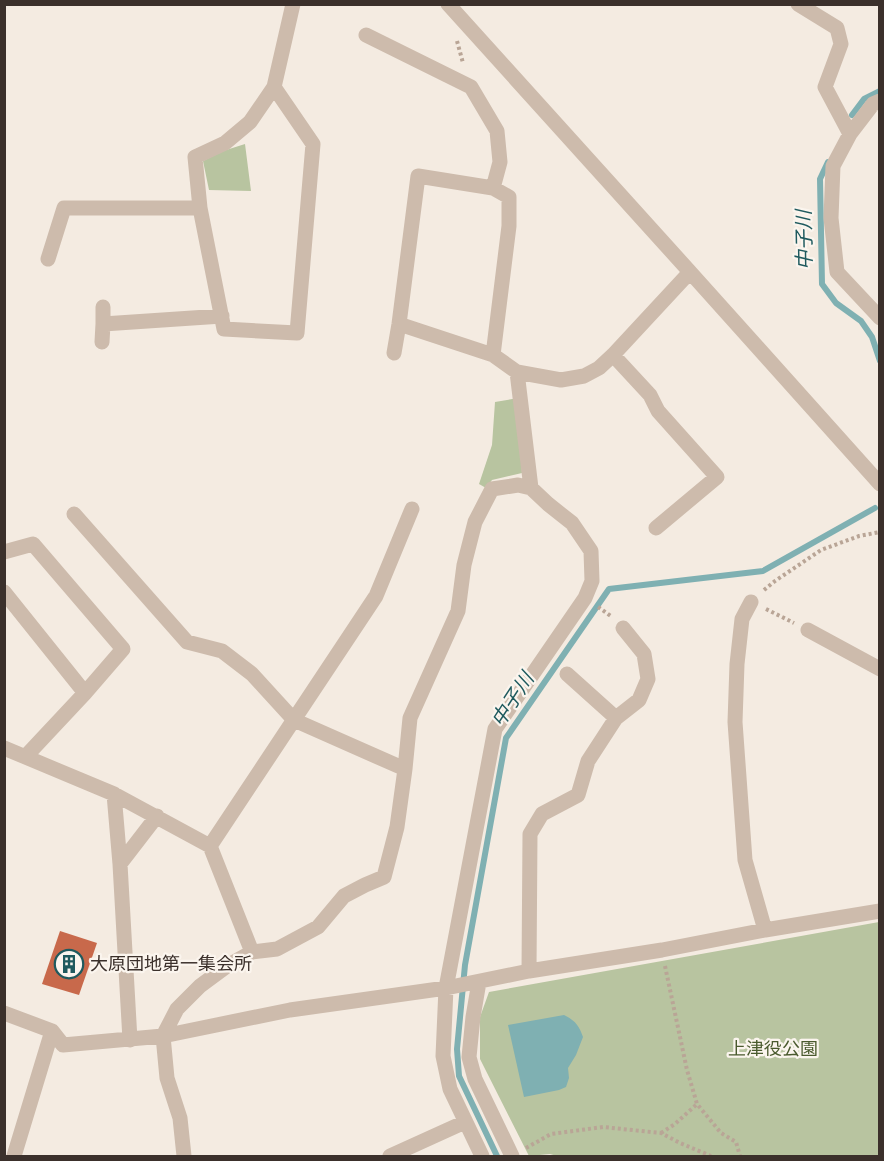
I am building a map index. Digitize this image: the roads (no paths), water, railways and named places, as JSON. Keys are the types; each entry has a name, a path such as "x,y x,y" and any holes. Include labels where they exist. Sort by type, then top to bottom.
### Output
{"street":[{"path":"274,87 313,144 297,333 224,329 201,208 195,157 225,143 250,122 274,87 293,4"},
{"path":"448,4 879,484"},
{"path":"798,4 837,28 842,44 825,87 850,134"},
{"path":"366,34 471,87 497,131 500,162 493,188"},
{"path":"879,101 873,104 850,134 833,166 831,218 837,272 879,318"},
{"path":"394,353 418,176 493,188 509,197 509,226 493,355"},
{"path":"48,259 64,208 201,208"},
{"path":"399,324 493,355 518,372 561,380 584,376 599,368 613,355 690,272"},
{"path":"102,342 103,307"},
{"path":"104,324 222,316"},
{"path":"613,355 650,394 657,411 717,477 656,528"},
{"path":"518,372 531,488"},
{"path":"184,1156 180,1118 167,1078 163,1036 177,1009 200,986 227,966 252,952 277,949 318,927 344,896 384,877 397,827 410,718 458,611 464,565 475,522 492,489 518,485 531,488 572,523 579,532 591,551 592,581 585,598 495,729 450,987 442,1056 450,1089 482,1156"},
{"path":"210,846 376,596 412,508"},
{"path":"74,513 187,642 222,651 252,674 294,720 405,769"},
{"path":"4,552 33,544 123,649 26,756"},
{"path":"4,592 85,693"},
{"path":"751,602 742,619 737,664 735,722 745,860 765,930"},
{"path":"529,971 530,834 542,814 578,795 588,761 616,718 639,700 648,679 644,654 623,628"},
{"path":"808,630 879,669"},
{"path":"567,674 616,718"},
{"path":"4,748 114,794 210,846 252,952"},
{"path":"114,794 130,1040"},
{"path":"120,864 157,816"},
{"path":"4,1013 52,1031 63,1045 130,1040 163,1036 290,1010 450,987 529,971 879,911"},
{"path":"476,982 469,1057 475,1079 512,1156"},
{"path":"14,1156 52,1031"},
{"path":"390,1156 465,1122"}],"water":[{"path":"564,1015 576,1024 583,1037 568,1068 569,1078 566,1087 524,1097 508,1025"}],"waterway":[{"name":"中子川","path":"852,115 864,99 880,91"},
{"name":"中子川","path":"828,162 820,179 822,284 836,303 861,321 872,337 880,361"},
{"name":"中子川","path":"497,1156 459,1076 457,1049 465,965 506,738 609,589 763,571 875,508"}],"place":[{"name":"大原団地第一集会所","path":"69,964"}],"park label":[{"name":"上津役公園","path":"773,1049"}]}
